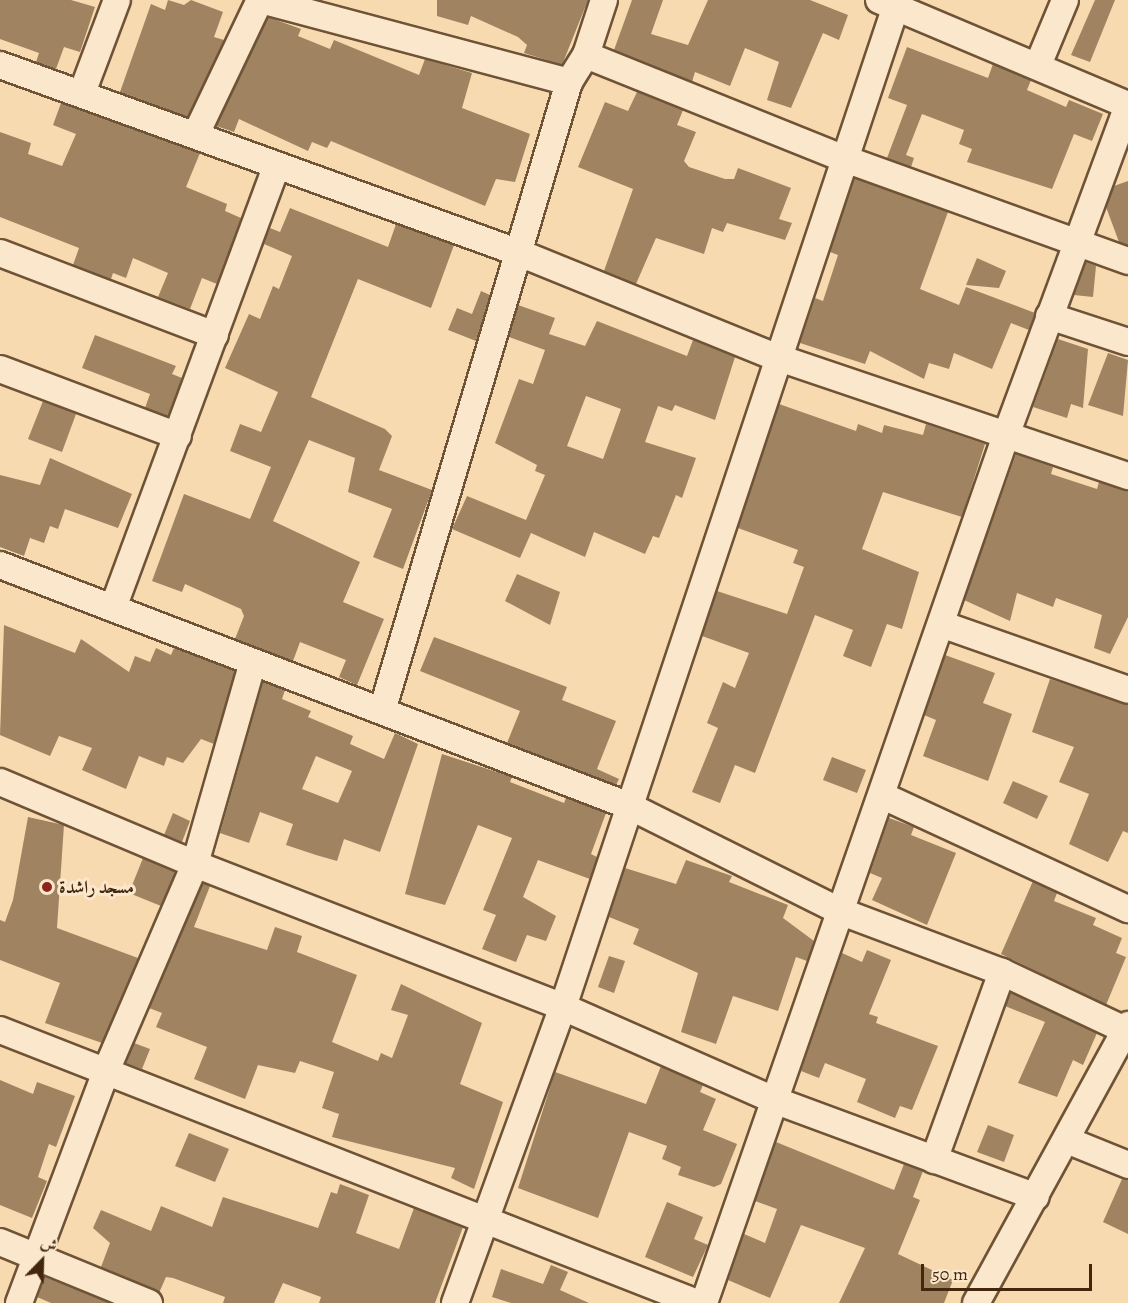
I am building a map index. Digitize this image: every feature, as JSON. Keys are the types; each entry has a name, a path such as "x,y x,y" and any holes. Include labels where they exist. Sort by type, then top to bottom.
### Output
{"street":[{"path":"82,93 117,0"},
{"path":"196,134 260,0 569,82"},
{"path":"382,711 569,82 586,55 604,0"},
{"path":"1038,65 1065,0"},
{"path":"455,1303 483,1220 562,1007 842,158 887,3 1128,105 1005,438 883,796 704,1303"},
{"path":"586,55 842,158 1128,261"},
{"path":"0,65 517,252 776,357 1005,438 1128,476"},
{"path":"113,609 277,165"},
{"path":"0,253 215,335"},
{"path":"1049,316 1128,342"},
{"path":"0,369 178,436"},
{"path":"0,565 627,805 842,912 1002,972 1127,1027 1069,1141 976,1303"},
{"path":"940,624 1128,690"},
{"path":"20,1303 106,1071 195,864 253,662"},
{"path":"0,782 195,864 562,1007 774,1101 1036,1197"},
{"path":"883,796 1128,909"},
{"path":"934,1160 1002,972"},
{"path":"0,1030 697,1303"},
{"path":"1069,1141 1128,1165"},
{"path":"0,1242 149,1303"}],"building":[{"path":"0,0 71,0 95,7 80,52 64,47 56,69 36,62 39,53 0,39"},
{"path":"168,0 184,5 191,0 223,12 214,37 224,40 188,117 120,92 151,4 165,10"},
{"path":"437,0 588,0 562,65 524,53 527,45 518,37 471,16 468,25 437,16"},
{"path":"632,0 663,0 651,34 688,45 708,0 810,0 848,15 839,40 823,33 791,108 767,100 779,62 745,48 730,86 695,72 692,82 614,50"},
{"path":"1095,0 1115,0 1090,62 1071,55"},
{"path":"268,17 301,29 298,36 330,49 334,40 419,75 425,59 472,73 462,108 530,134 515,182 496,179 485,206 331,141 327,148 312,142 308,151 239,119 234,132 216,126"},
{"path":"907,47 988,78 993,64 1031,80 1027,90 1066,107 1069,100 1103,114 1092,141 1074,134 1052,189 967,162 972,149 959,144 964,130 922,114 906,155 914,158 911,167 887,158 907,105 888,98"},
{"path":"637,92 683,110 677,125 696,132 684,161 689,167 725,179 734,179 738,168 791,188 779,219 792,223 785,240 727,223 723,232 712,228 704,254 656,238 636,284 604,271 633,189 578,167 605,102 628,111"},
{"path":"61,103 200,153 186,187 227,204 225,211 241,218 217,284 202,278 190,309 158,297 168,273 133,258 126,278 113,273 111,279 73,265 79,248 0,217 0,132 31,143 28,154 62,166 76,134 53,125"},
{"path":"854,178 948,212 920,289 959,305 966,287 1035,313 1029,330 1011,323 992,369 954,353 949,369 929,363 924,379 870,351 865,364 800,343 815,298 823,301 838,255 830,252"},
{"path":"1128,181 1128,245 1119,242 1106,207 1114,186"},
{"path":"290,208 388,247 396,224 454,245 431,308 358,279 311,397 385,429 392,436 379,470 432,490 403,569 373,557 392,509 348,492 355,458 309,440 273,521 360,562 343,602 384,619 357,685 339,677 346,660 300,642 293,661 235,639 244,616 241,609 185,584 182,592 152,581 184,494 250,519 271,467 230,451 240,424 261,432 278,392 225,368 249,314 260,319 273,286 279,289 292,256 264,244 270,228 280,232"},
{"path":"977,258 1006,271 999,288 966,285"},
{"path":"1086,262 1096,266 1093,297 1074,295"},
{"path":"481,291 490,295 476,341 448,330 457,308 472,314"},
{"path":"518,305 555,318 549,334 585,346 597,321 687,356 693,340 735,357 715,420 675,405 672,411 658,406 645,442 696,458 682,498 676,495 659,538 653,536 645,554 594,532 585,557 531,533 520,558 452,529 467,496 526,520 545,475 535,471 537,465 495,443 519,379 533,384 545,350 509,337","holes":["586,396 621,409 603,459 567,446"]},
{"path":"95,335 176,366 172,374 182,378 168,416 145,408 150,394 82,368"},
{"path":"1058,339 1088,349 1083,408 1071,404 1067,418 1033,407"},
{"path":"1108,353 1128,360 1123,416 1088,405"},
{"path":"43,401 76,414 62,452 28,439"},
{"path":"779,404 856,431 858,424 882,433 884,425 923,435 926,424 985,444 962,517 883,492 862,549 919,572 902,629 887,624 871,667 843,656 853,630 815,615 755,773 735,765 720,803 692,792 718,728 707,723 723,682 735,688 749,653 702,636 717,591 787,614 804,567 793,563 798,550 738,528"},
{"path":"1016,454 1053,467 1051,474 1097,489 1099,482 1128,491 1128,617 1110,654 1094,648 1102,615 1056,598 1053,607 1017,593 1010,621 964,600"},
{"path":"50,458 132,494 118,528 65,509 58,529 50,526 44,543 30,538 24,556 0,547 0,475 40,485"},
{"path":"517,574 560,592 550,625 505,601"},
{"path":"4,625 75,653 81,639 129,672 135,656 150,662 156,648 171,655 174,648 235,671 214,744 201,739 183,763 167,757 164,766 139,756 126,789 82,770 92,748 59,736 50,756 0,735"},
{"path":"434,637 567,687 562,700 616,721 597,769 619,779 616,785 507,743 520,711 420,671"},
{"path":"945,655 995,673 983,703 1012,714 988,781 923,756 936,720 924,715"},
{"path":"1050,679 1128,705 1128,833 1123,831 1108,862 1069,844 1089,794 1059,782 1074,747 1032,732"},
{"path":"263,682 285,690 282,699 311,711 308,717 353,736 350,744 384,759 395,733 418,744 380,852 344,839 337,861 286,845 293,824 260,812 249,843 220,833","holes":["316,756 352,771 338,803 302,789"]},
{"path":"442,754 512,777 510,782 564,803 566,798 606,813 591,854 597,857 590,879 538,860 523,897 556,916 546,941 527,935 516,962 482,949 496,915 483,910 512,838 478,825 445,905 405,894"},
{"path":"832,757 866,770 857,793 823,780"},
{"path":"1013,781 1048,796 1037,819 1003,803"},
{"path":"173,813 190,821 182,842 164,835"},
{"path":"28,817 64,825 57,928 138,958 102,1043 45,1023 60,983 0,960 0,920 5,922 13,900"},
{"path":"889,818 914,827 911,835 956,853 927,925 872,900 882,878 870,873"},
{"path":"143,858 175,872 161,906 129,893"},
{"path":"686,860 732,876 729,882 788,905 783,918 814,941 807,961 796,957 778,1011 733,996 716,1044 681,1032 698,973 633,944 639,929 609,917 625,868 676,884"},
{"path":"1033,881 1057,893 1054,901 1096,918 1093,925 1122,938 1116,953 1126,957 1106,1005 1001,954"},
{"path":"203,883 210,886 194,927 267,950 275,927 302,936 297,952 357,975 332,1042 378,1061 381,1053 392,1058 408,1015 391,1010 401,984 482,1023 460,1084 503,1102 474,1189 451,1178 455,1168 332,1137 339,1114 322,1108 334,1072 300,1061 295,1073 258,1065 245,1099 194,1079 207,1047 156,1027 162,1013 149,1008"},
{"path":"867,950 891,960 869,1014 878,1017 876,1023 938,1046 912,1110 900,1106 895,1118 857,1102 866,1079 825,1063 819,1078 801,1071 842,953 862,962"},
{"path":"609,956 625,961 614,993 598,987"},
{"path":"1011,993 1097,1033 1083,1065 1073,1060 1057,1097 1018,1083 1045,1022 1005,1006"},
{"path":"134,1043 150,1049 142,1069 126,1063"},
{"path":"661,1066 703,1085 700,1092 716,1099 703,1130 737,1144 721,1184 714,1187 678,1175 681,1167 662,1159 667,1146 629,1132 598,1218 518,1188 555,1072 646,1104"},
{"path":"0,1080 33,1094 37,1082 75,1096 56,1147 49,1144 38,1177 47,1181 32,1218 0,1205"},
{"path":"988,1125 1014,1135 1004,1162 977,1152"},
{"path":"189,1133 229,1149 215,1182 175,1166"},
{"path":"776,1142 894,1190 904,1164 923,1171 913,1197 920,1200 898,1254 953,1280 944,1303 839,1303 865,1248 801,1225 770,1298 728,1280 744,1234 765,1243 777,1209 755,1201"},
{"path":"1122,1179 1128,1180 1128,1234 1103,1222"},
{"path":"340,1184 369,1195 356,1233 399,1249 414,1208 463,1227 435,1303 319,1303 321,1297 283,1283 274,1303 223,1303 225,1297 173,1278 166,1277 159,1293 101,1267 110,1243 93,1228 101,1210 151,1231 161,1206 212,1227 223,1197 318,1228 331,1192 337,1194"},
{"path":"667,1202 703,1217 694,1239 708,1245 693,1277 645,1257"},
{"path":"551,1265 568,1272 560,1290 589,1303 511,1303 492,1297 501,1269 543,1284"},
{"path":"45,1277 109,1303 51,1303 37,1297"}],"place":[{"name":"مسجد راشدة","path":"47,887"}]}
